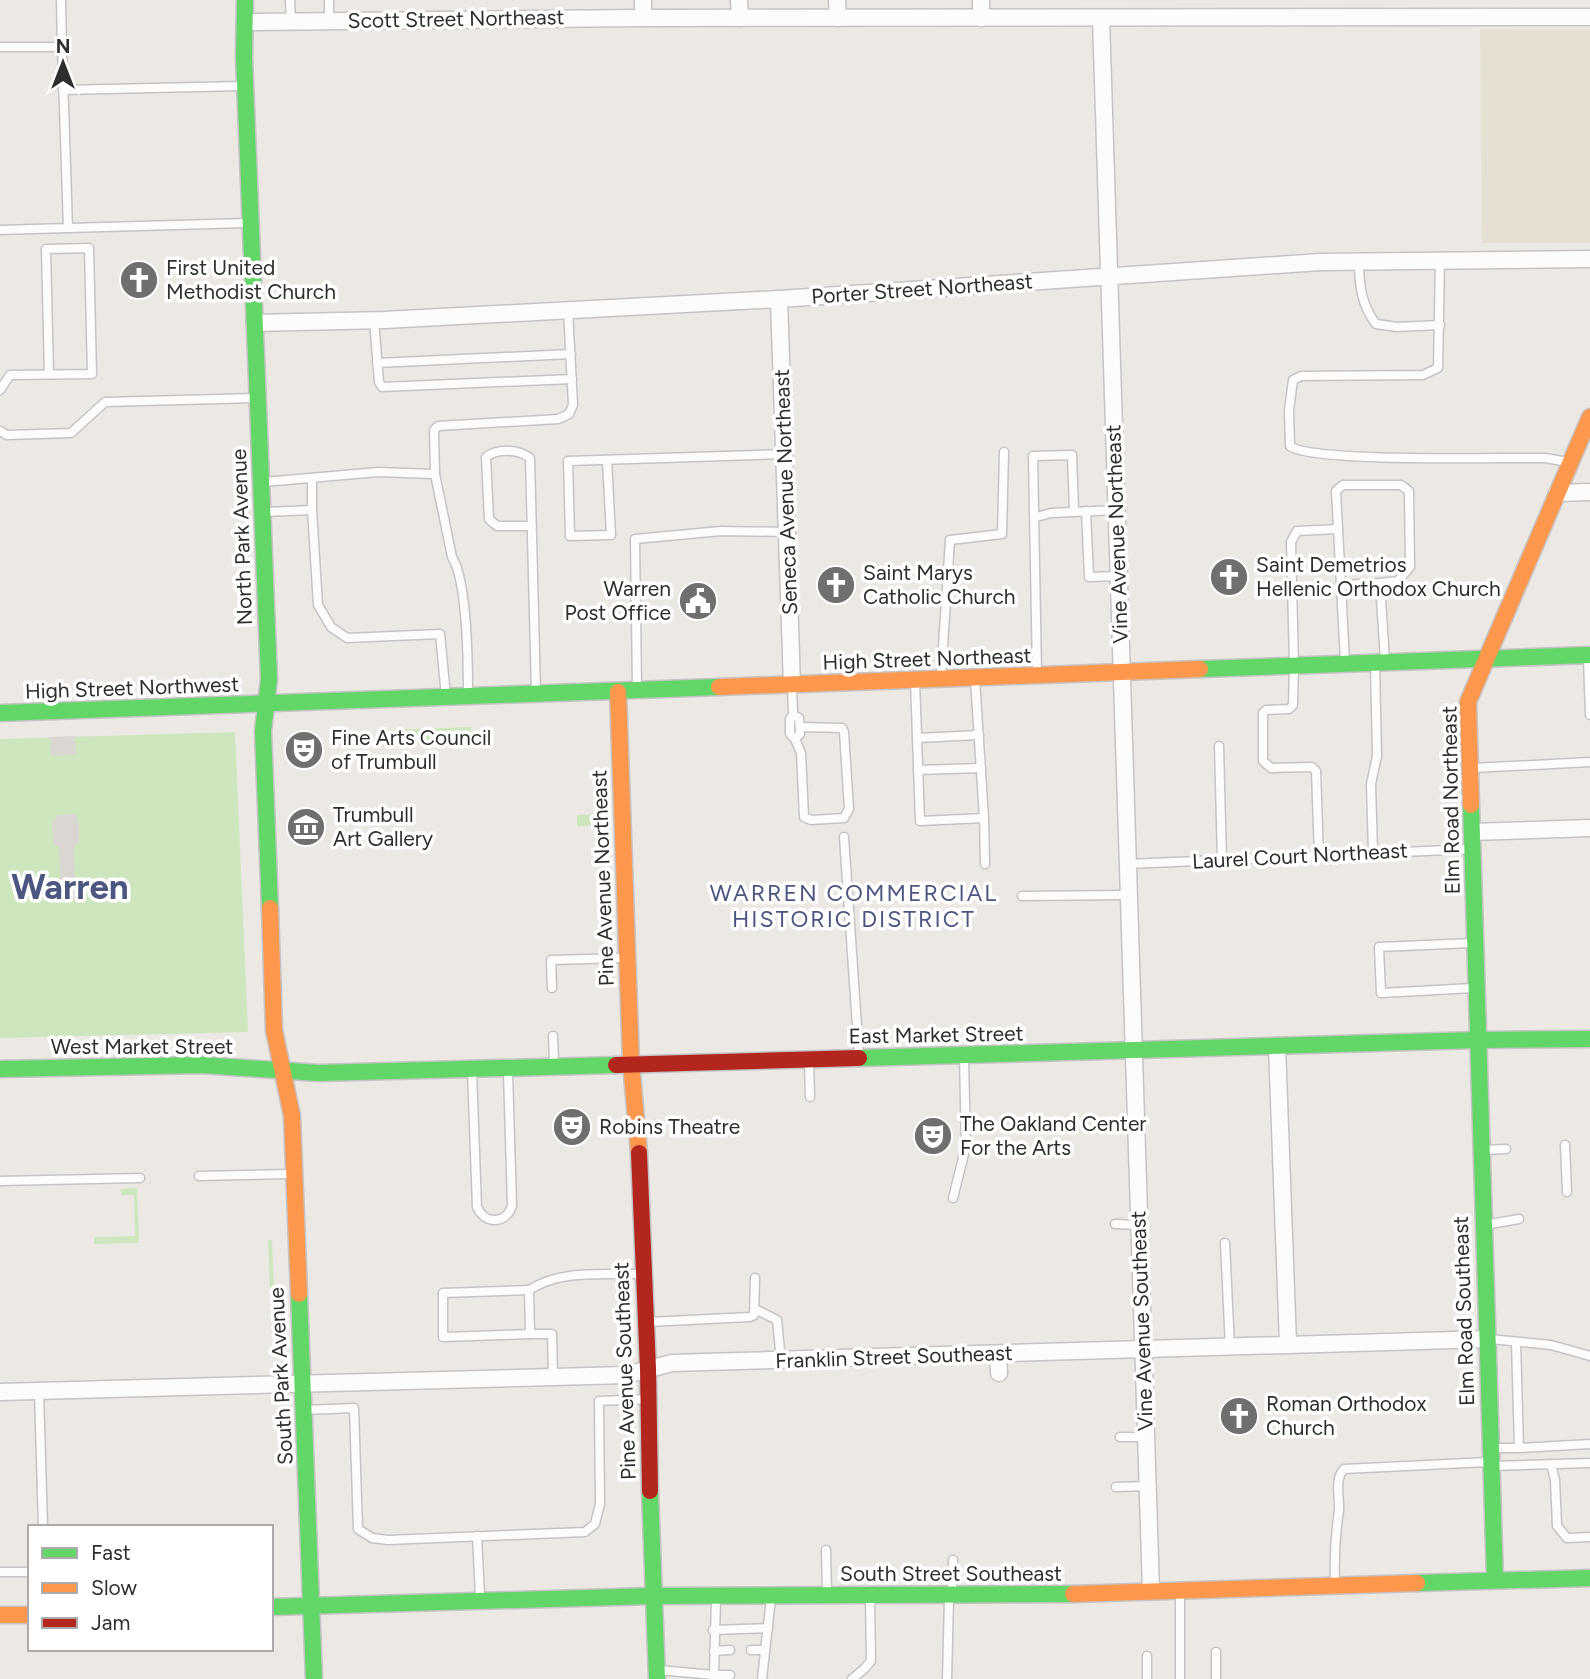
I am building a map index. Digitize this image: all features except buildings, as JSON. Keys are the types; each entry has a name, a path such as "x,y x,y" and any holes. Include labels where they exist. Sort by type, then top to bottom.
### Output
{"street":[{"name":"North Park Avenue","path":"245,0 245,86 269,679 263,731 274,1030 284,1071"},
{"path":"643,0 643,18"},
{"path":"739,0 740,18"},
{"path":"837,0 838,18"},
{"path":"981,0 981,18"},
{"path":"1144,0 1145,17"},
{"path":"1459,0 1459,17"},
{"name":"Scott Street Northeast","path":"245,22 643,18 1590,17"},
{"name":"Vine Avenue Northeast","path":"1101,18 1134,1050"},
{"name":"Porter Street Northeast","path":"255,323 374,320 779,299 1359,261 1590,259"},
{"name":"Seneca Avenue Northeast","path":"779,299 792,685"},
{"name":"Elm Road Northeast","path":"1478,1040 1468,702 1590,417"},
{"path":"1557,493 1590,492"},
{"name":"High Street Northeast","path":"265,705 1589,655"},
{"name":"Pine Avenue Northeast","path":"618,692 631,1063"},
{"name":"High Street Northwest","path":"0,713 265,705"},
{"path":"1472,832 1590,828"},
{"name":"East Market Street","path":"284,1071 318,1073 1590,1039"},
{"name":"Elm Road Southeast","path":"1478,1040 1482,1150 1481,1225 1495,1580"},
{"path":"1278,1046 1288,1344"},
{"name":"Vine Avenue Southeast","path":"1134,1050 1151,1591"},
{"name":"Pine Avenue Southeast","path":"631,1063 639,1150 648,1370 652,1596 657,1675"},
{"name":"West Market Street","path":"0,1069 202,1065 284,1071"},
{"name":"South Park Avenue","path":"284,1071 292,1116 314,1679"},
{"name":"Franklin Street Southeast","path":"0,1392 626,1375 672,1363 1487,1339"},
{"path":"998,1354 999,1373"},
{"name":"South Street Southeast","path":"273,1607 652,1596 1074,1594 1590,1578"},
{"path":"0,1615 28,1615"}],"lane":[{"path":"61,0 68,228"},
{"path":"289,0 290,21"},
{"path":"328,0 329,21"},
{"path":"0,47 62,47"},
{"path":"63,90 245,86"},
{"path":"0,230 251,223"},
{"path":"0,390 10,375 92,374 89,248 46,249 48,374"},
{"path":"1440,260 1438,368 1423,375 1323,375 1301,376 1293,380 1289,410 1290,446 1299,451 1315,453 1545,457 1570,463"},
{"path":"1359,261 1359,283 1364,301 1376,324 1397,327 1440,325"},
{"path":"468,697 466,632 459,568 452,557 435,474 434,430 438,426 558,419 569,414 573,405 568,310"},
{"path":"374,320 379,382 382,387 572,379"},
{"path":"377,363 571,354"},
{"path":"0,431 7,435 71,433 105,402 257,398"},
{"path":"532,526 497,526 489,519 486,457 493,452 521,451 530,457 532,526 536,695"},
{"path":"940,680 950,540 1002,534 1004,452"},
{"path":"607,460 611,535 570,536 568,461 785,454"},
{"path":"1037,676 1033,456 1072,455 1074,511"},
{"path":"261,483 378,472 435,474"},
{"path":"312,479 318,605 331,627 347,638 440,634 447,698"},
{"path":"1341,586 1398,581 1410,567 1409,491 1401,485 1343,485 1336,491 1345,665"},
{"path":"262,512 312,510"},
{"path":"1036,517 1051,513 1116,510"},
{"path":"1086,511 1089,577 1119,576"},
{"path":"1319,856 1317,771 1311,767 1270,768 1263,761 1263,713 1266,710 1289,709 1293,705 1291,542 1297,531 1338,529"},
{"path":"638,691 635,538 721,531 787,532"},
{"path":"1373,853 1371,785 1377,756 1380,583"},
{"path":"1589,655 1590,715"},
{"path":"975,678 985,864"},
{"path":"915,681 920,821 984,818"},
{"path":"792,685 793,715 790,719 790,734 802,753 804,817 811,820 844,818 849,809 844,732 842,728 834,727 800,727"},
{"path":"793,715 799,718 800,727 800,734 795,739"},
{"path":"917,738 979,735"},
{"path":"1219,746 1222,860"},
{"path":"1470,768 1590,762"},
{"path":"918,770 981,768"},
{"path":"844,837 859,1058"},
{"name":"Laurel Court Northeast","path":"1128,864 1472,849"},
{"path":"1022,897 1129,895"},
{"path":"1475,943 1379,947 1381,993 1477,988"},
{"path":"552,988 551,960 627,958"},
{"path":"553,1037 554,1065"},
{"path":"953,1198 966,1146 964,1055"},
{"path":"809,1059 810,1097"},
{"path":"472,1068 477,1207 481,1216 487,1220 503,1219 512,1206 508,1067"},
{"path":"1565,1145 1567,1192"},
{"path":"1482,1150 1506,1149"},
{"path":"199,1176 294,1174"},
{"path":"0,1181 140,1178"},
{"path":"1481,1225 1519,1219"},
{"path":"1115,1224 1139,1225"},
{"path":"1225,1243 1230,1347"},
{"path":"553,1377 552,1334 443,1337 443,1293 529,1290 541,1282 562,1276 643,1273"},
{"path":"645,1322 754,1315 755,1278"},
{"path":"529,1290 530,1334"},
{"path":"755,1309 778,1320 781,1360"},
{"path":"1487,1339 1551,1345 1590,1356"},
{"path":"1516,1342 1519,1448"},
{"path":"39,1391 43,1525"},
{"path":"304,1410 354,1408 357,1523 363,1533 372,1538 388,1540 585,1532 598,1516 600,1504 599,1401 648,1399"},
{"path":"1120,1437 1146,1437"},
{"path":"1491,1459 1519,1448 1590,1444"},
{"path":"1335,1585 1339,1478 1344,1469 1491,1459 1551,1464 1590,1463"},
{"path":"1551,1464 1555,1480 1557,1526 1567,1538 1590,1537"},
{"path":"1116,1487 1147,1486"},
{"path":"477,1536 480,1601"},
{"path":"826,1550 827,1595"},
{"path":"947,1679 953,1560"},
{"path":"0,1572 28,1572"},
{"path":"1180,1590 1180,1679"},
{"path":"714,1677 713,1630 716,1595"},
{"path":"752,1674 763,1677 771,1595"},
{"path":"852,1679 871,1661 870,1595"},
{"path":"713,1630 768,1628"},
{"path":"714,1651 730,1650"},
{"path":"751,1650 765,1650"},
{"path":"1216,1652 1216,1679"},
{"path":"1147,1656 1147,1679"},
{"path":"657,1675 730,1675"}],"shaded area":[{"path":"1480,29 1590,29 1590,243 1482,243"},
{"path":"75,736 76,755 51,756 50,737"},
{"path":"75,814 79,821 79,842 74,847 75,878 81,889 75,900 66,902 58,899 54,890 60,878 59,847 53,843 52,823 57,815"}],"green space":[{"path":"471,727 471,740 465,740 465,743 383,746 383,730"},
{"path":"235,732 248,1032 0,1038 0,739"},
{"path":"606,814 607,825 577,826 577,815"},
{"path":"137,1188 139,1243 94,1244 94,1237 135,1236 134,1195 122,1195 120,1189"},
{"path":"268,1240 272,1240 276,1338 272,1338"}],"traffic: fast":[{"path":"245,0 244,57 269,679 263,731 270,908"},
{"path":"1200,669 1590,655"},
{"path":"0,713 719,687"},
{"path":"1471,805 1495,1580"},
{"path":"859,1058 1590,1039"},
{"path":"0,1069 202,1065 318,1073 616,1065"},
{"path":"299,1294 314,1679"},
{"path":"650,1491 657,1679"},
{"path":"1417,1583 1590,1578"},
{"path":"273,1607 652,1596 1073,1594"}],"traffic: slow":[{"path":"1471,805 1468,702 1590,417"},
{"path":"719,687 1200,669"},
{"path":"618,692 631,1063 639,1153"},
{"path":"270,908 274,1030 292,1116 299,1294"},
{"path":"1073,1594 1417,1583"},
{"path":"0,1615 28,1615"}],"traffic: jam":[{"path":"616,1065 859,1058"},
{"path":"639,1153 650,1491"}],"place":[{"name":"First United Methodist Church","path":"139,280"},
{"name":"Saint Demetrios Hellenic Orthodox Church","path":"1229,577"},
{"name":"Saint Marys Catholic Church","path":"836,585"},
{"name":"Warren Post Office","path":"698,601"},
{"name":"Fine Arts Council of Trumbull","path":"304,750"},
{"name":"Trumbull Art Gallery","path":"306,827"},
{"name":"Robins Theatre","path":"572,1127"},
{"name":"The Oakland Center For the Arts","path":"933,1136"},
{"name":"Roman Orthodox Church","path":"1239,1416"}],"district":[{"name":"Warren","path":"70,887"},
{"name":"WARREN COMMERCIAL HISTORIC DISTRICT","path":"854,906"}]}
